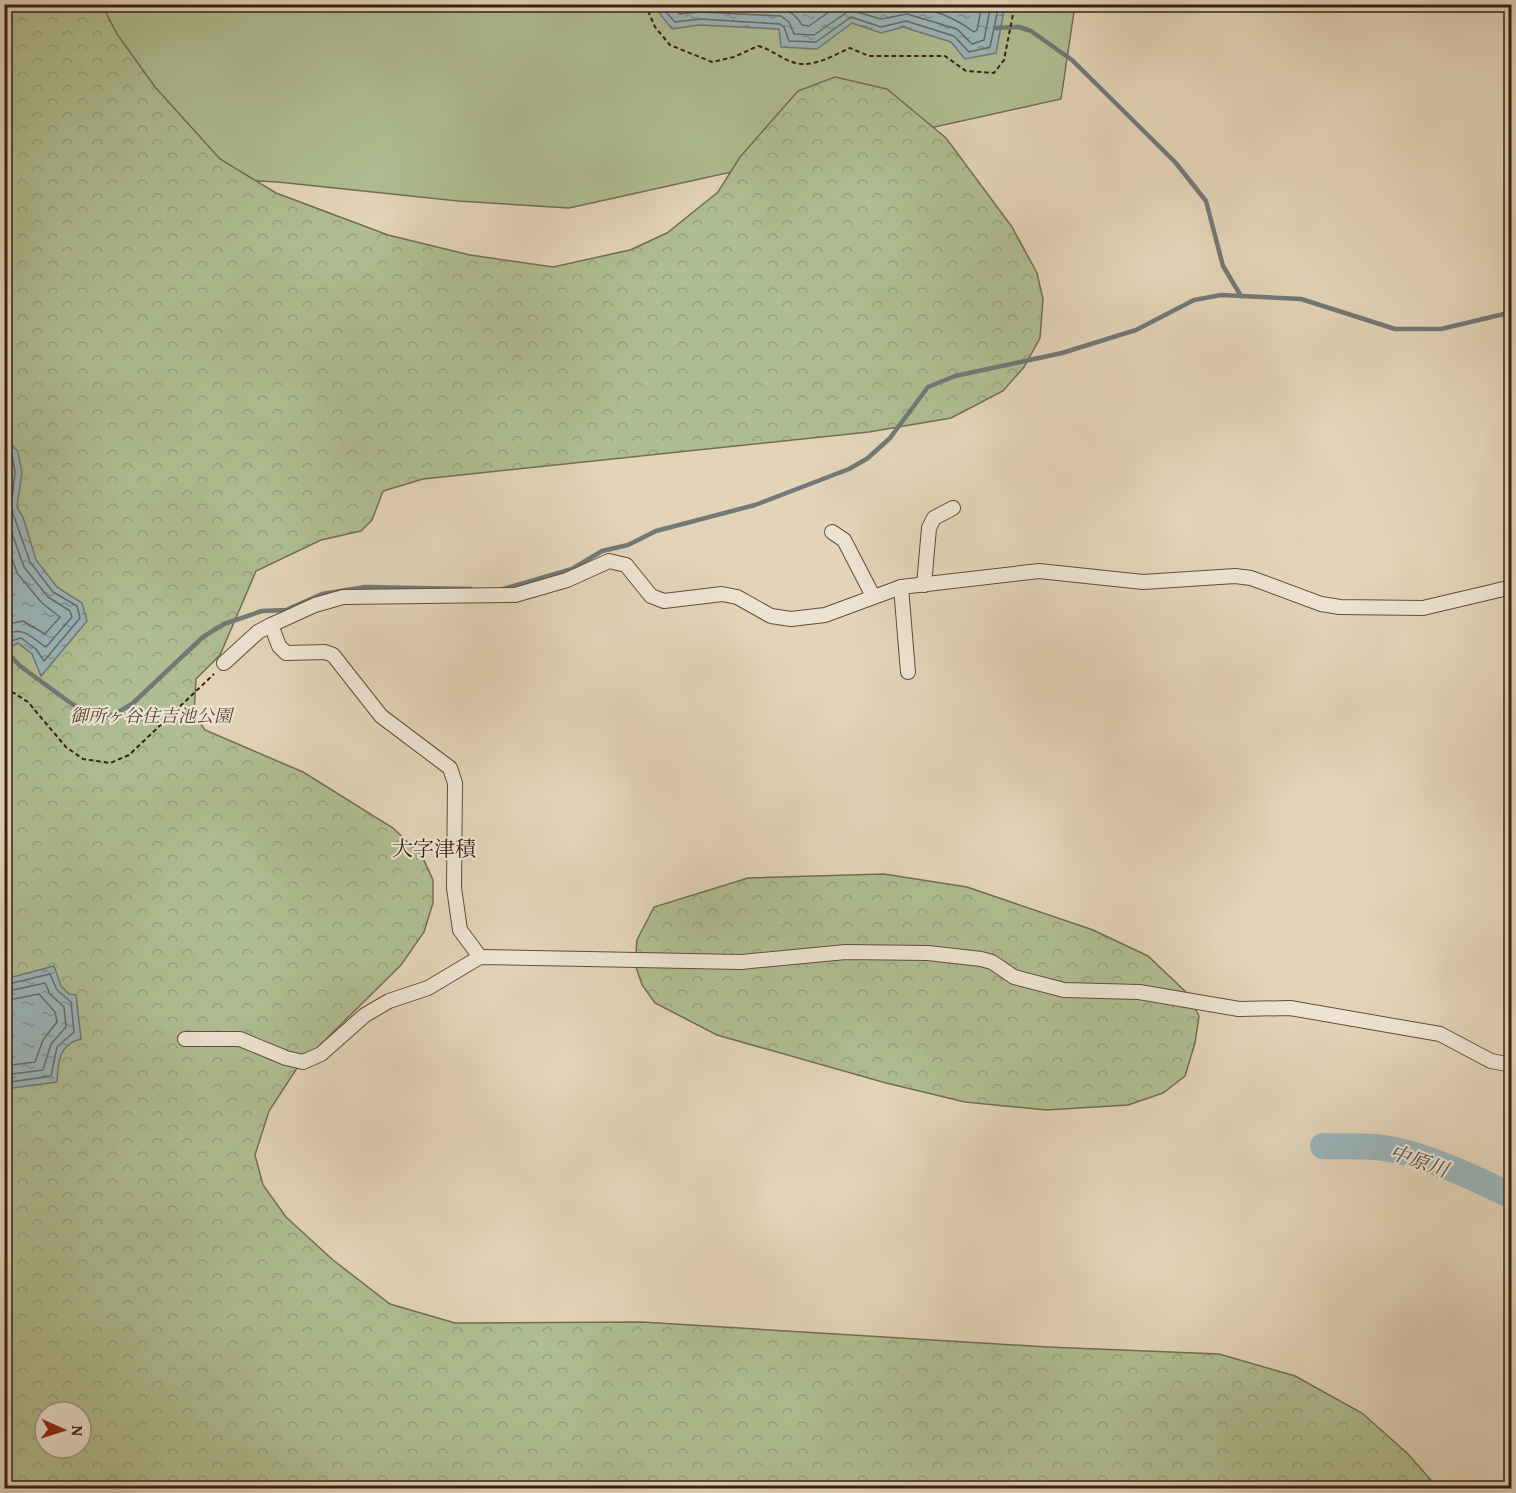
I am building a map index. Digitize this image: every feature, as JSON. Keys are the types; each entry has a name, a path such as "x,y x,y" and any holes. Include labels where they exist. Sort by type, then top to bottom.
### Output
{"street":[{"path":"924,585 929,528 934,518 953,508"},
{"path":"832,532 844,540 873,596"},
{"path":"224,663 258,632 315,605 343,597 515,595 576,577 609,561 626,565 651,596 664,601 722,594 736,597 771,616 791,619 825,615 901,587 1039,571 1143,582 1235,576 1251,578 1322,604 1423,608 1512,587"},
{"path":"901,587 908,672"},
{"path":"271,625 279,646 286,653 296,655 325,652 333,655 381,716 450,768 455,783 454,888 460,930 480,957"},
{"path":"185,1039 240,1039 286,1058 303,1062 321,1054 365,1015 389,1001 428,988 480,957 741,962 846,952 928,952 992,962 1014,977 1064,990 1139,992 1239,1009 1290,1008 1440,1034 1491,1061 1512,1065"}],"path":[{"path":"645,4 654,27 670,45 712,62 734,57 758,46 771,49 793,62 817,63 850,48 869,56 945,56 966,71 994,73 1004,60 1015,4"},
{"path":"4,692 14,693 28,702 66,747 83,759 110,763 129,755 224,663"}],"green space":[{"path":"4,5 1075,5 1061,99 569,208 458,201 278,182 5,167"},
{"name":"御所ヶ谷住吉池公園","path":"5,5 102,5 117,34 155,87 220,159 276,193 388,235 470,255 553,267 630,250 667,233 718,192 740,157 798,91 835,77 887,89 946,138 1012,227 1037,273 1043,299 1040,338 1024,367 1003,391 951,418 869,432 423,479 383,491 372,520 361,531 321,540 256,571 220,655 196,679 194,714 205,730 303,772 393,828 422,856 433,880 433,903 424,932 401,965 297,1068 269,1111 255,1155 263,1185 286,1217 333,1260 390,1304 455,1323 642,1322 1048,1347 1219,1354 1295,1376 1362,1413 1408,1454 1438,1488 5,1488"},
{"path":"884,874 967,887 1093,930 1148,956 1188,994 1199,1016 1195,1043 1185,1076 1163,1093 1128,1105 1046,1110 965,1102 886,1083 717,1035 655,1003 642,985 635,964 637,940 654,907 748,878"}],"water":[{"path":"657,4 1005,5 996,53 965,59 951,42 903,27 881,33 852,23 817,49 781,47 779,29 699,25 672,29 660,14"},
{"path":"5,436 18,452 22,472 17,507 23,517 36,560 57,587 82,603 87,621 41,676 32,654 18,643 5,650"},
{"path":"54,966 61,986 69,994 76,995 81,1039 68,1045 61,1055 57,1082 5,1089 5,979"}],"waterway":[{"path":"995,28 1019,27 1031,31 1072,60 1175,162 1206,201 1223,266 1241,296"},
{"path":"503,589 572,569 602,551 628,545 656,531 755,505 849,469 868,458 890,438 928,387 955,376 1062,353 1136,330 1194,300 1221,295 1301,299 1395,329 1441,329 1504,314 1512,315"},
{"path":"4,649 20,666 72,704 92,714 113,715 132,704 203,637 224,624 262,611 286,610 322,594 365,587 471,589"},
{"name":"中原川","path":"1323,1146 1369,1147 1401,1151 1450,1168 1512,1196"}],"district":[{"name":"大字津積","path":"434,849"}]}
